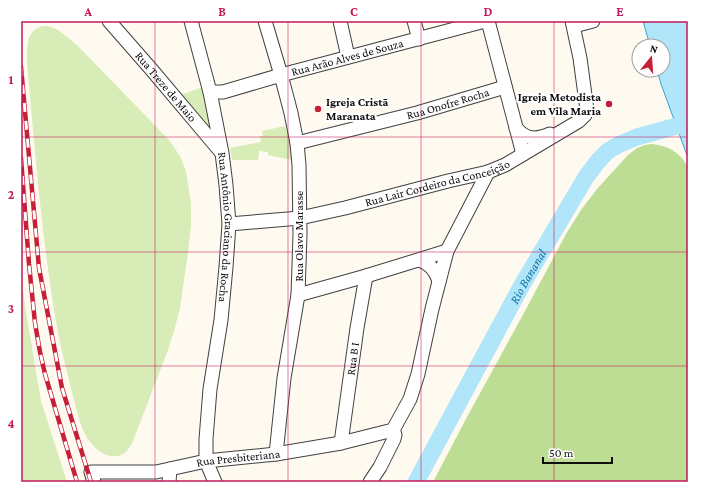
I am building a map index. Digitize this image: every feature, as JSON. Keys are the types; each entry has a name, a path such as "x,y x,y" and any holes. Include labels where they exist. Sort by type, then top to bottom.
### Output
{"street":[{"name":"Rua Treze de Maio","path":"109,21 151,68 222,153"},
{"name":"Rua Antônio Graciano da Rocha","path":"191,21 210,92 222,153 229,224 221,320 210,389 206,439 206,461 215,482"},
{"name":"Rua Olavo Marasse","path":"265,21 281,75 297,143 299,165 300,250 298,295 284,378 276,454"},
{"path":"340,21 348,57"},
{"path":"414,21 419,39"},
{"name":"Rua Arão Alves de Souza","path":"210,92 223,92 281,75 485,21"},
{"path":"488,21 523,154"},
{"path":"516,128 525,136 538,138 573,124 583,118 587,113 584,84 573,24 593,21"},
{"name":"Rua Onofre Rocha","path":"297,143 417,113 505,87"},
{"name":"Rua Lair Cordeiro da Conceição","path":"229,224 300,218 488,172 523,154 573,124"},
{"path":"370,482 380,467 396,435 394,430 410,399 418,374 432,309 447,251 488,172"},
{"path":"298,295 447,251"},
{"path":"419,260 426,262 431,267 439,282"},
{"name":"Rua B I","path":"341,443 357,328 366,276"},
{"name":"Rua Presbiteriana","path":"94,482 91,472 156,472 206,461 276,454 341,443 394,430"},
{"path":"169,482 170,469"}],"green space":[{"path":"48,26 58,30 77,45 169,140 180,156 186,171 191,204 191,225 180,308 168,350 133,441 127,451 118,456 110,456 101,452 90,442 83,430 75,406 58,333 52,299 43,231 27,62 30,35 37,28"},
{"path":"206,86 215,135 180,95"},
{"path":"285,126 291,144 292,160 268,155 268,152 259,151 258,160 232,160 230,148 261,142 260,136 263,136 262,131"},
{"path":"651,144 668,148 677,153 688,167 688,482 433,482 566,234 581,210 597,189 628,155 637,148"},
{"path":"21,272 25,306 41,401 67,482 21,482"}],"water":[{"path":"643,21 688,21 688,158 659,78 671,78 671,38 648,38"}],"waterway":[{"name":"Rio Bananal","path":"416,482 522,285 586,177 599,160 608,151 618,145 637,137 688,124"}],"railway":[{"path":"21,67 39,268 62,388 91,482"},
{"path":"21,158 29,264 35,323 40,352 45,374 77,482"}],"place":[{"name":"Igreja Metodista em Vila Maria","path":"609,104"},
{"name":"Igreja Cristã Maranata","path":"318,109"}]}
